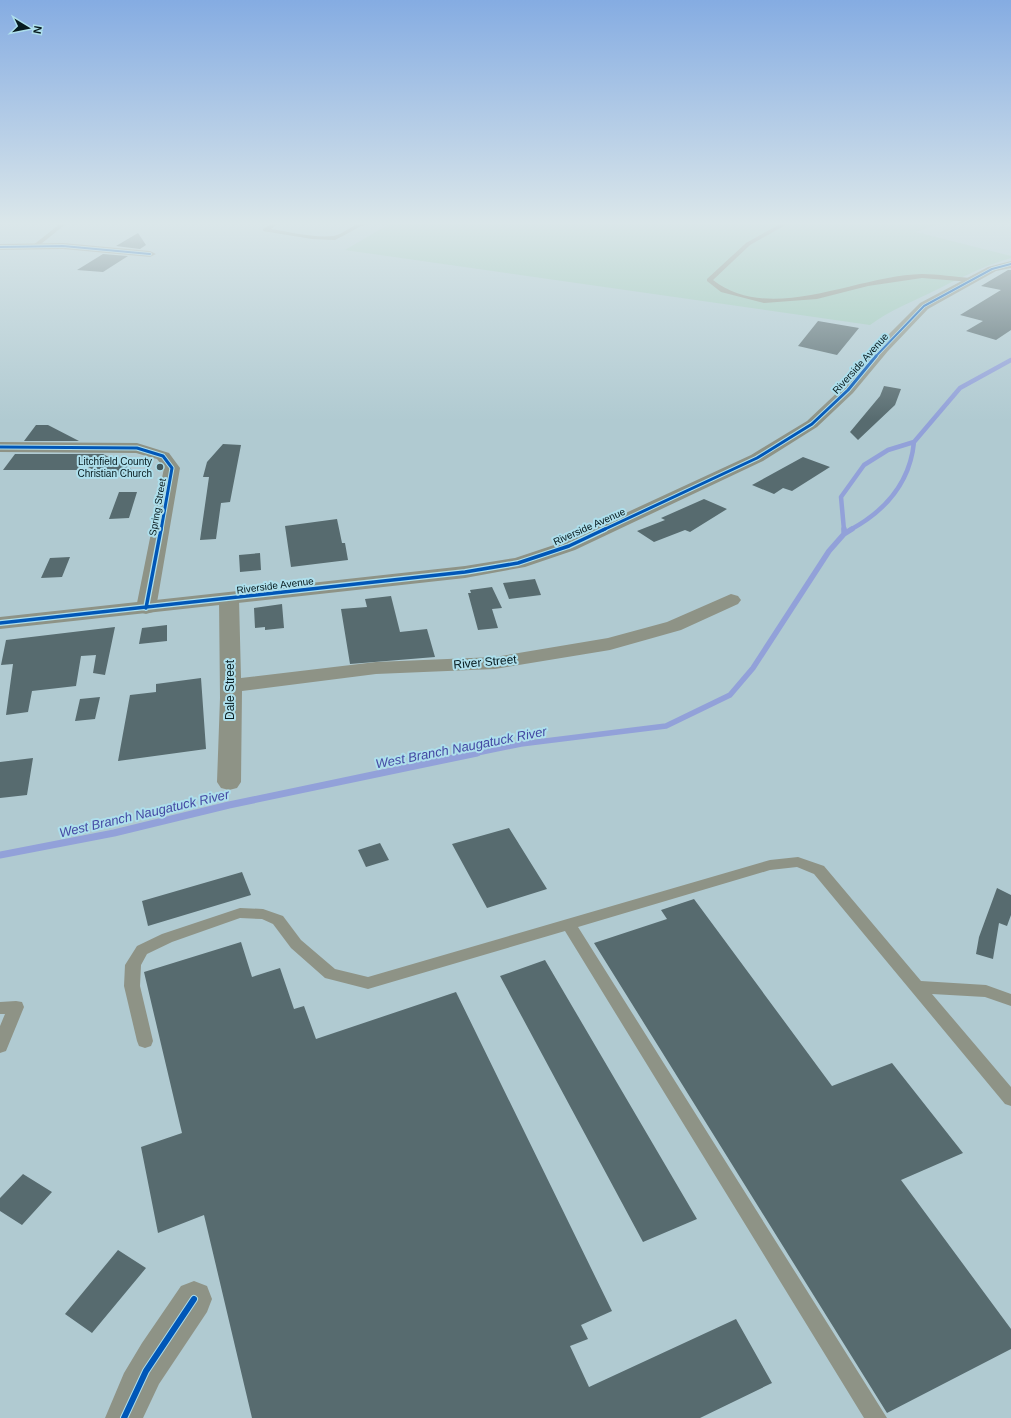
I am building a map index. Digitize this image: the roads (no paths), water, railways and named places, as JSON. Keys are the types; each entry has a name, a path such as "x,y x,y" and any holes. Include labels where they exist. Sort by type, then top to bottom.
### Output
{"street":[{"name":"Riverside Avenue","path":"0,623 229,599 487,568 518,563 569,546 756,458 812,424 848,390 883,348 924,306 955,289"},
{"name":"Spring Street","path":"0,448 137,448 163,456 172,468 166,497 156,568 146,608"},
{"name":"Dale Street","path":"229,599 231,686 229,782"},
{"name":"River Street","path":"231,686 376,668 495,663 610,644 674,626 731,600"},
{"path":"124,1418 130,1401 153,1360 194,1299"}],"lane":[{"path":"721,289 764,301 817,297 848,289"},
{"path":"145,1041 132,986 133,965 142,950 167,938 240,913 263,914 278,920 296,944 330,974 368,983 770,865 798,862 819,870 1011,1099"},
{"path":"568,924 876,1418"},
{"path":"917,987 986,991 1011,1000"},
{"path":"0,1008 16,1007 0,1046"}],"waterway":[{"name":"West Branch Naugatuck River","path":"914,442 960,388 1011,360"},
{"name":"West Branch Naugatuck River","path":"844,530 841,497 864,465 888,450 914,442"},
{"name":"West Branch Naugatuck River","path":"850,530 874,514 885,505 894,494 907,470 912,457 914,442"},
{"name":"West Branch Naugatuck River","path":"844,534 852,529"},
{"name":"West Branch Naugatuck River","path":"472,754 521,744 666,726 730,695 753,668 829,551 844,534"},
{"name":"West Branch Naugatuck River","path":"0,855 114,833 229,805 477,753"}],"place":[{"name":"Litchfield County Christian Church","path":"160,467"}]}
